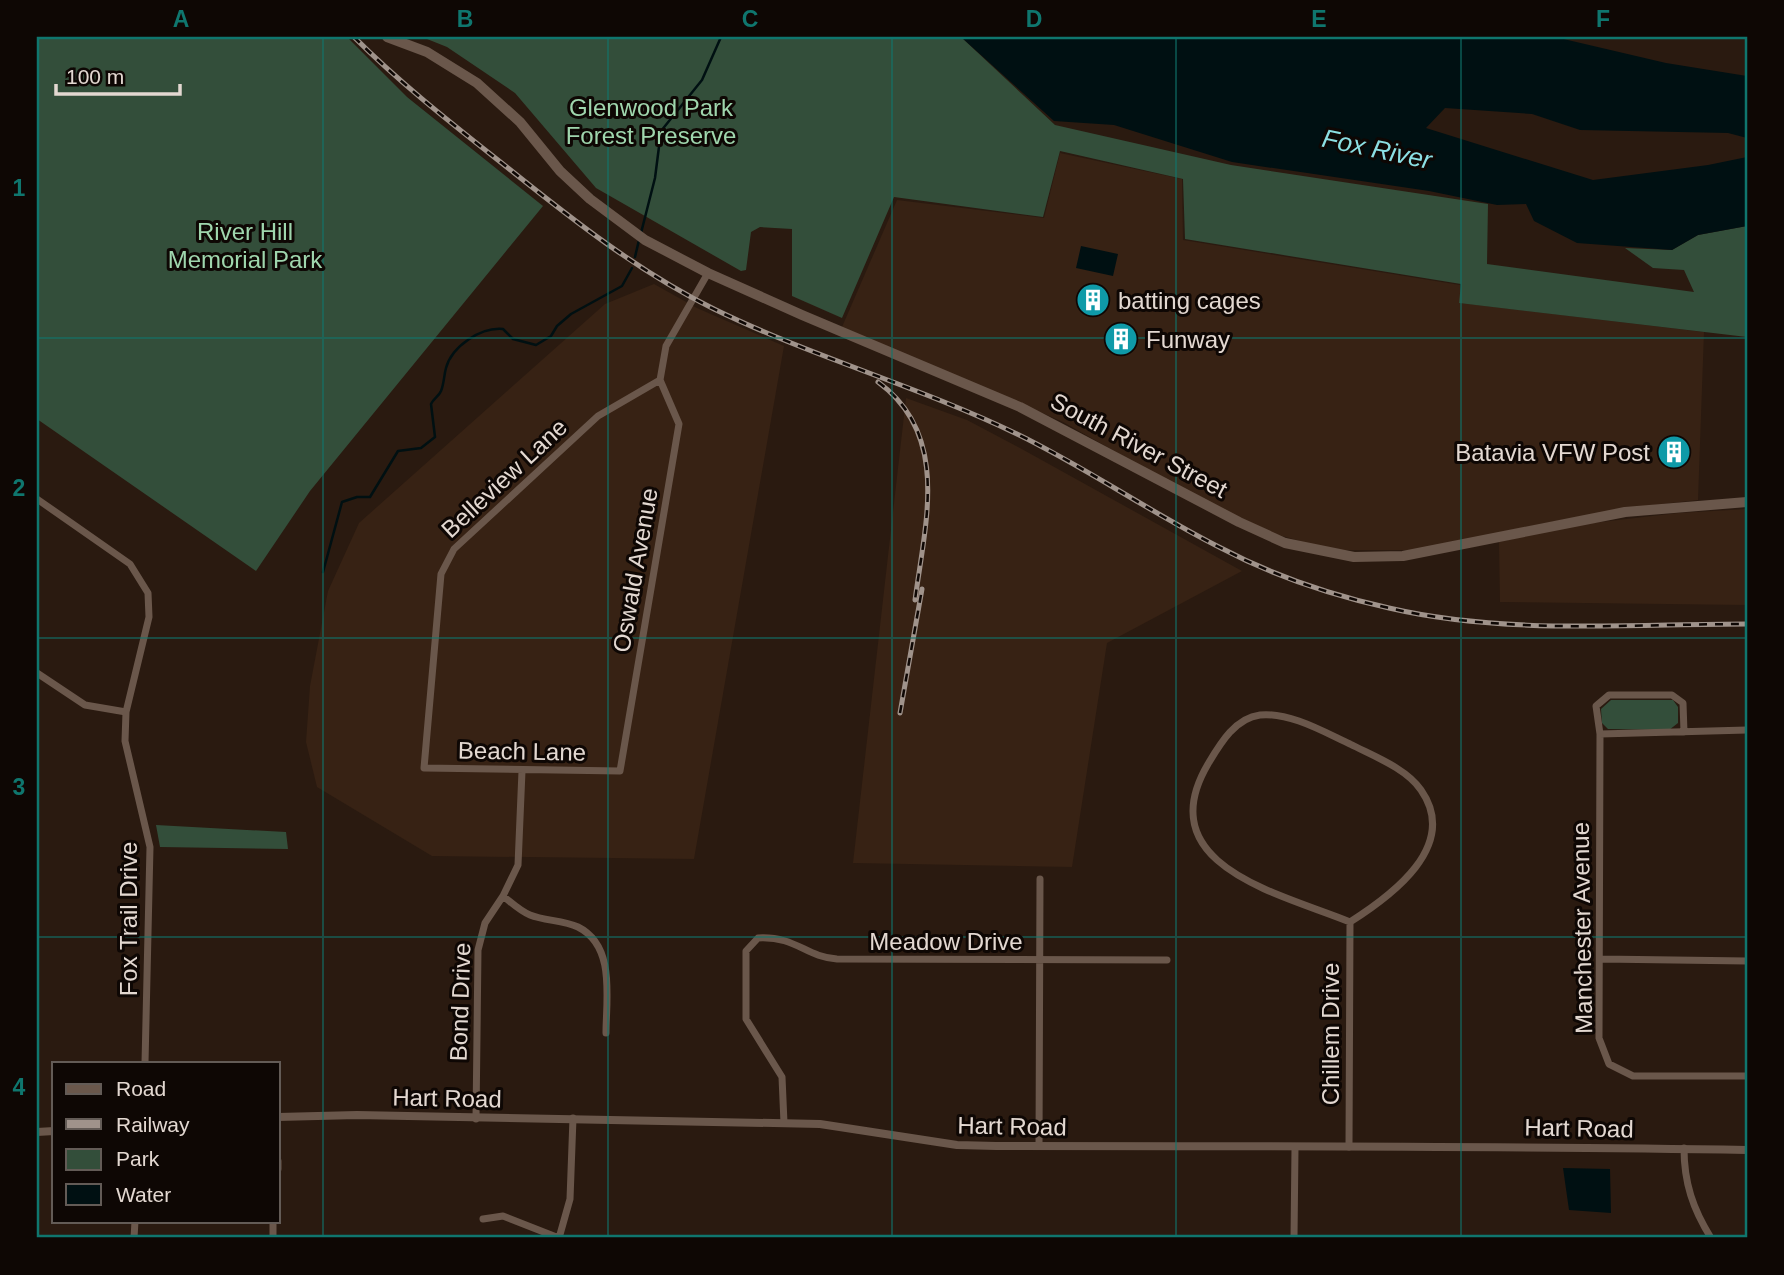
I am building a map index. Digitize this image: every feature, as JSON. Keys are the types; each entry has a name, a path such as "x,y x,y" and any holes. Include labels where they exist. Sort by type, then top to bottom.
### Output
{"main road":[{"name":"South River Street","path":"387,37 427,52 477,83 520,122 560,171 590,199 645,240 708,273 802,315 966,382 1091,442 1259,532 1316,551 1354,557 1403,556 1625,512 1747,502"}],"street":[{"path":"660,380 666,346 708,273"},
{"name":"Belleview Lane","path":"424,768 441,574 446,560 454,549 598,416 660,380"},
{"name":"Oswald Avenue","path":"620,771 679,424 660,380"},
{"name":"Fox Trail Drive","path":"37,499 122,558 144,582 148,593 149,617 126,712 125,741 130,769 148,827 150,847 145,1062"},
{"path":"37,673 85,705 126,712"},
{"name":"Manchester Avenue","path":"1684,733 1684,708 1676,697 1609,695 1596,706 1600,734 1600,1038 1609,1064 1633,1076 1747,1076"},
{"path":"1276,716 1310,726 1392,766 1421,789 1431,814 1431,828 1429,845 1420,863 1408,878 1350,922 1236,875 1206,852 1194,817 1198,784 1222,742 1247,719 1276,716"},
{"path":"1600,734 1747,730"},
{"name":"Beach Lane","path":"424,768 620,771"},
{"name":"Bond Drive","path":"476,1118 478,950 485,923 503,896 518,865 522,771"},
{"path":"1040,879 1040,1146"},
{"path":"503,896 529,915 580,928 601,951 606,970 606,1032"},
{"name":"Chillem Drive","path":"1349,1147 1350,922"},
{"name":"Meadow Drive","path":"784,1123 782,1077 746,1019 746,961 750,943 758,938 772,937 798,943 827,958 1167,960"},
{"path":"1601,960 1747,961"},
{"name":"Hart Road","path":"280,1117 357,1115 784,1123 850,1127 957,1145 1747,1150"},
{"path":"483,1219 503,1216 559,1238 570,1199 573,1118"},
{"path":"1294,1148 1294,1238"},
{"path":"1684,1148 1686,1182 1693,1206 1711,1238"}],"shaded area":[{"path":"1060,153 1182,179 1183,240 1460,285 1460,303 1704,332 1698,500 1627,508 1418,550 1332,550 1275,534 1185,491 1063,422 842,327 897,200 1044,218"},
{"path":"654,284 697,308 784,346 694,859 432,856 317,787 306,742 310,686 328,591 359,523 605,304"},
{"path":"906,398 967,420 1242,571 1107,643 1072,867 853,863"},
{"path":"1747,509 1747,605 1500,602 1499,542 1575,525 1678,513"}],"green space":[{"name":"River Hill Memorial Park","path":"37,37 347,37 407,97 543,206 310,491 256,571 37,419"},
{"name":"Glenwood Park Forest Preserve","path":"422,37 961,37 1055,125 1231,165 1488,204 1487,264 1694,292 1684,270 1653,268 1625,248 1672,250 1698,235 1747,226 1747,337 1459,303 1461,284 1185,239 1183,179 1060,151 1043,217 894,197 842,318 792,296 792,229 760,227 751,232 746,270 741,271 596,188 515,93 447,47"},
{"path":"1611,700 1673,700 1678,707 1678,723 1669,730 1608,729 1602,723 1601,709"},
{"path":"156,825 286,832 288,849 160,847"}],"water":[{"name":"Fox River","path":"961,37 1555,37 1666,63 1747,76 1747,138 1728,133 1580,130 1532,114 1445,108 1426,128 1593,180 1708,165 1747,157 1747,226 1698,235 1672,250 1577,243 1534,221 1526,204 1497,205 1429,191 1232,162 1114,125 1054,121"},
{"path":"1081,246 1118,254 1113,276 1076,268"},
{"path":"1563,1168 1610,1169 1611,1213 1569,1210"}],"waterway":[{"path":"641,233 655,178 661,131 702,80 721,37"},
{"path":"635,257 639,240"},
{"path":"323,572 342,502 357,497 370,497 398,451 421,448 435,437 431,404 441,391 449,360 461,345 494,329 503,329 513,339 536,345 551,336 557,326 571,314 622,286 632,268"}],"railway":[{"path":"354,37 429,105 557,207 659,279 751,326 942,401 1017,434 1195,534 1261,567 1303,584 1367,603 1477,622 1568,626 1747,624"},
{"path":"878,382 901,403 916,428 924,454 928,482 927,512 915,600"},
{"path":"900,713 922,589"}],"place":[{"name":"batting cages","path":"1093,300"},
{"name":"Funway","path":"1121,339"},
{"name":"Batavia VFW Post","path":"1674,452"}]}
